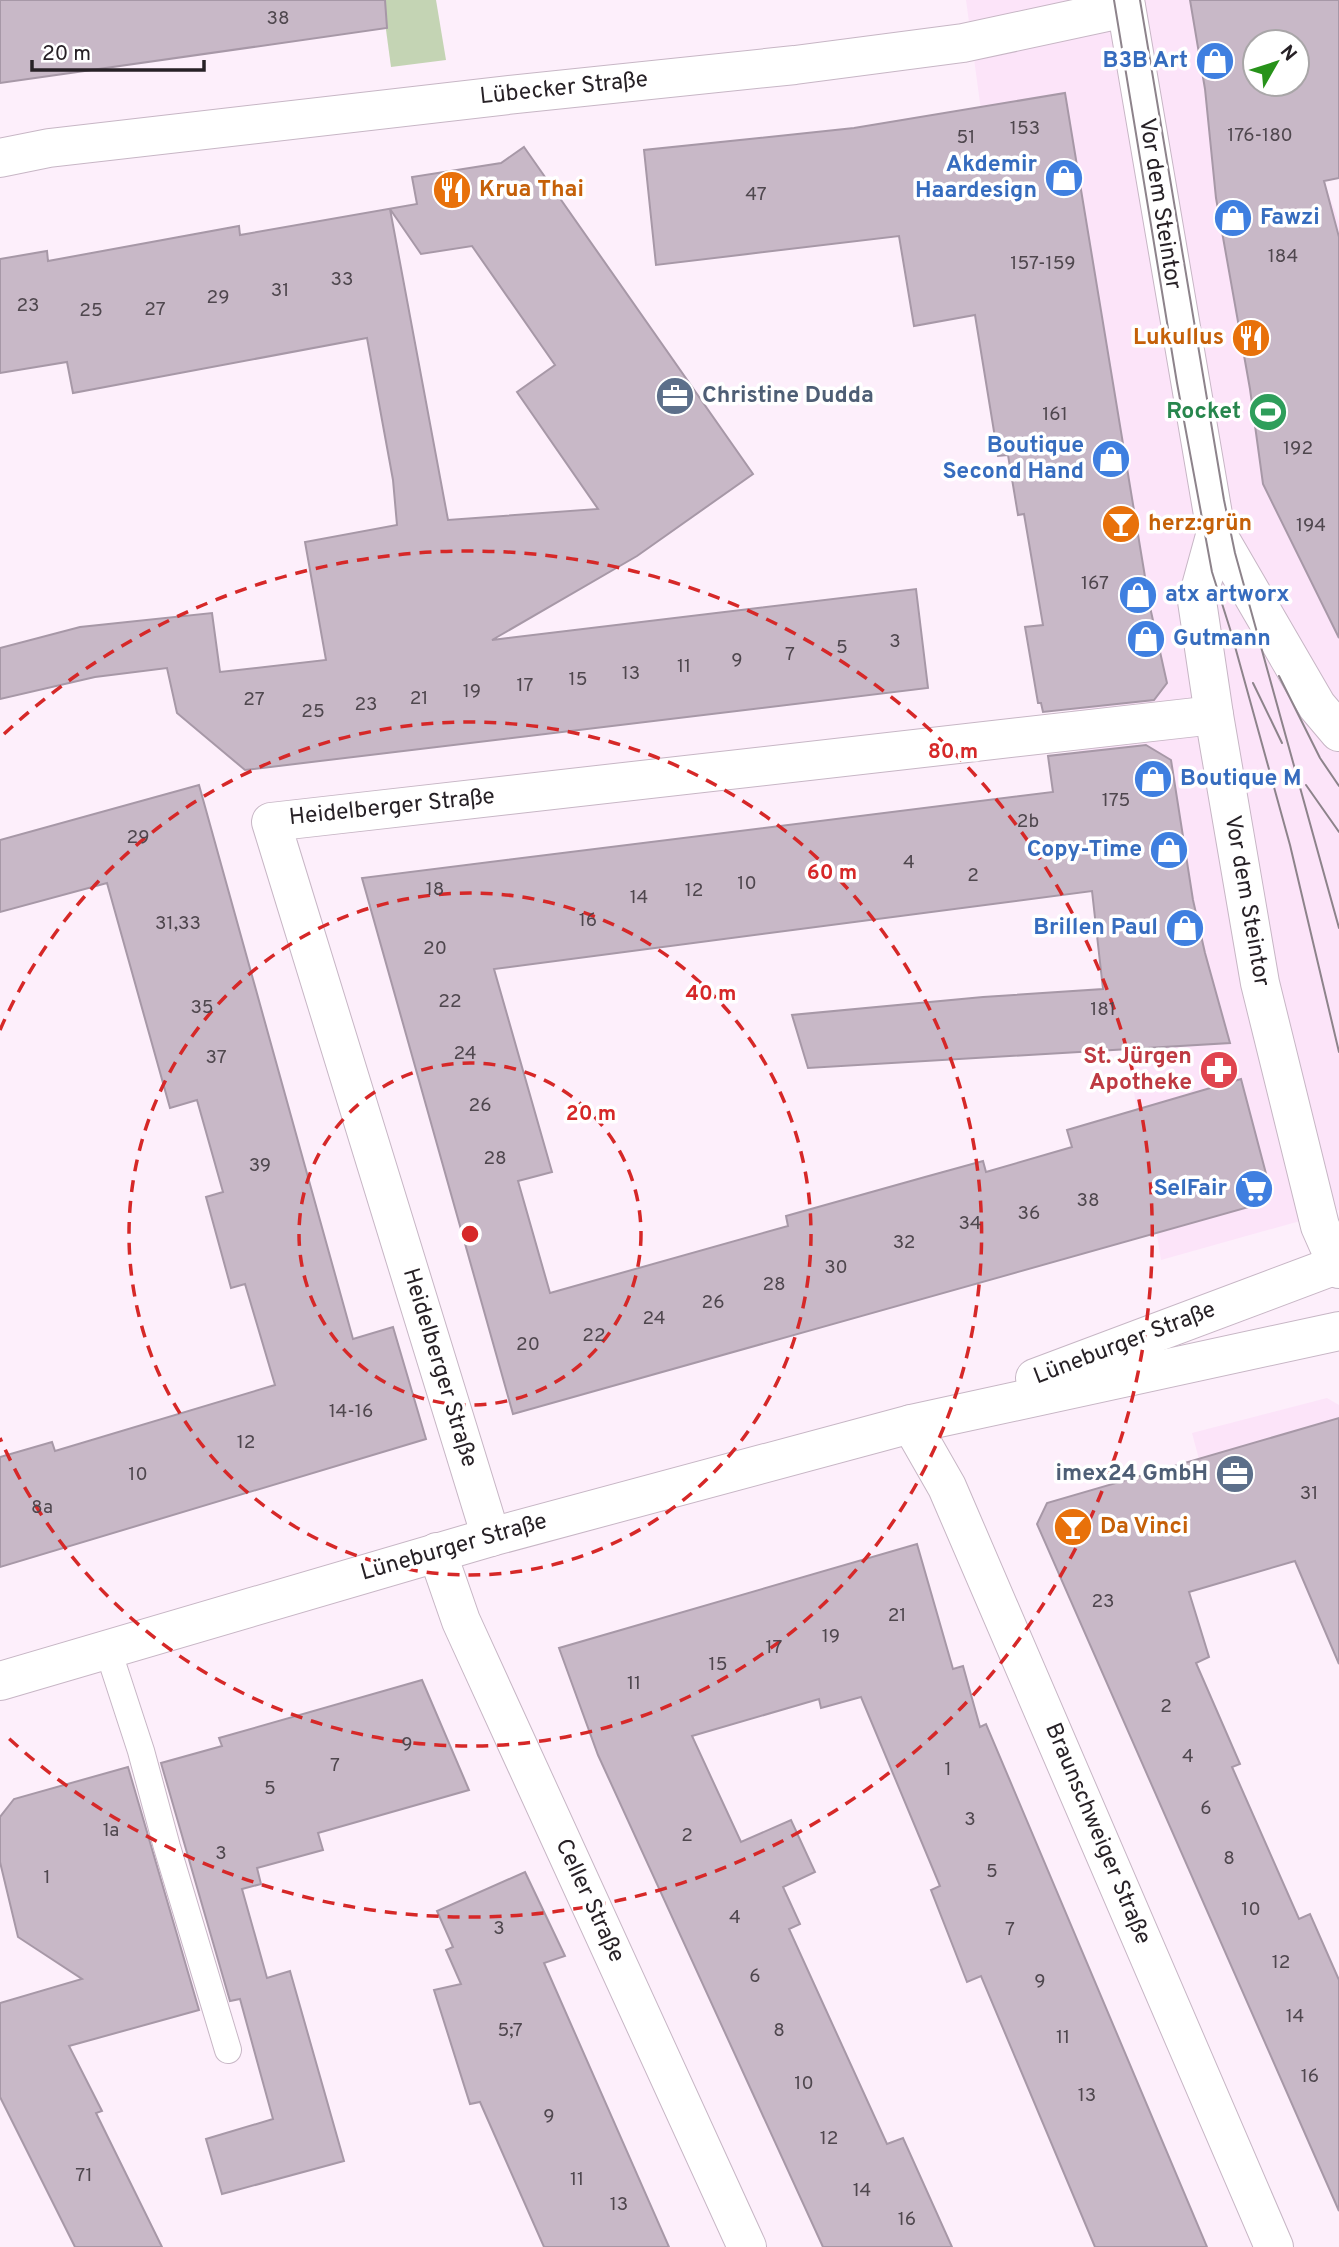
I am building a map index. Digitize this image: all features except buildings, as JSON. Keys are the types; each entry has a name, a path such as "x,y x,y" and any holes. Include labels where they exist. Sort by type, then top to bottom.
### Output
{"street":[{"name":"Lübecker Straße","path":"0,158 50,148 937,47 1126,4"},
{"name":"Vor dem Steintor","path":"1126,4 1216,532 1317,706 1339,732"},
{"name":"Vor dem Steintor","path":"1216,532 1197,601 1214,715 1260,983 1314,1203 1338,1266"},
{"name":"Heidelberger Straße","path":"491,1537 271,822 1214,715"},
{"name":"Lüneburger Straße","path":"911,1424 1338,1266"},
{"name":"Lüneburger Straße","path":"0,1681 437,1552 911,1424 1339,1331"},
{"name":"Braunschweiger Straße","path":"911,1424 947,1487 1275,2247"},
{"name":"Celler Straße","path":"437,1552 461,1621 747,2247"}],"lane":[{"path":"108,1650 141,1751 228,2050"}],"shaded area":[{"path":"966,0 1304,0 1307,28 1241,28 1241,98 1311,98 1311,61 1325,184 1339,222 1339,1210 1161,1260 1009,316"},
{"path":"1327,1398 1339,1405 1339,1508 1221,1542 1192,1433"}],"green space":[{"path":"382,0 436,0 446,60 391,67"}],"tram line":[{"path":"1114,0 1177,383 1212,572 1290,845 1339,1052"},
{"path":"1140,0 1235,553 1339,928"},
{"path":"1279,676 1320,758 1339,786"},
{"path":"1253,683 1282,743"},
{"path":"1306,785 1339,832"}],"place":[{"name":"B3B Art","path":"1215,61"},
{"name":"Akdemir Haardesign","path":"1064,178"},
{"name":"Krua Thai","path":"452,190"},
{"name":"Fawzi","path":"1233,218"},
{"name":"Lukullus","path":"1251,338"},
{"name":"Christine Dudda","path":"675,396"},
{"name":"Rocket","path":"1268,412"},
{"name":"Boutique Second Hand","path":"1111,459"},
{"name":"herz:grün","path":"1121,524"},
{"name":"atx artworx","path":"1138,595"},
{"name":"Gutmann","path":"1146,639"},
{"name":"Boutique M","path":"1153,779"},
{"name":"Copy-Time","path":"1169,850"},
{"name":"Brillen Paul","path":"1185,928"},
{"name":"St. Jürgen Apotheke","path":"1219,1070"},
{"name":"SelFair","path":"1254,1189"},
{"name":"imex24 GmbH","path":"1235,1474"},
{"name":"Da Vinci","path":"1073,1527"}]}
